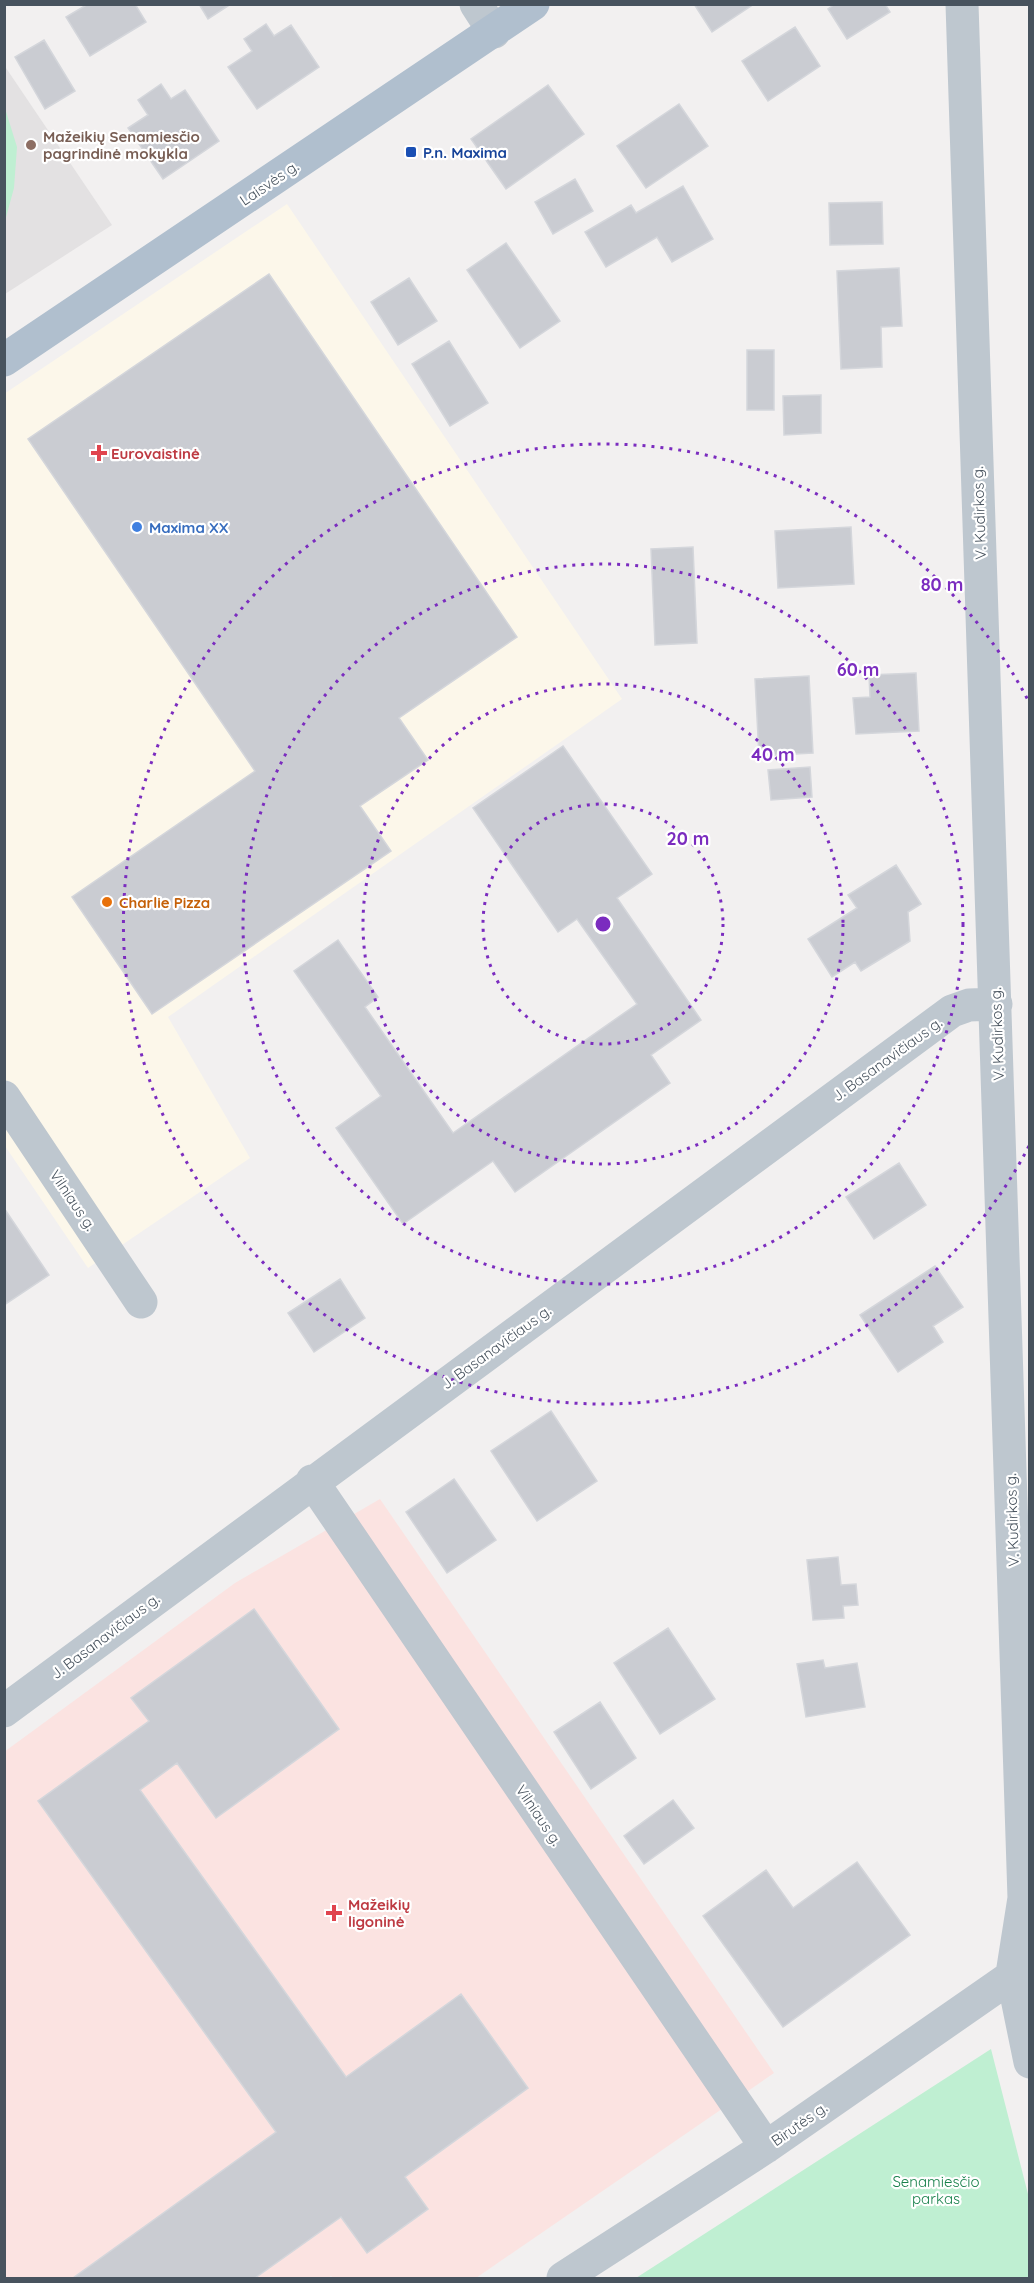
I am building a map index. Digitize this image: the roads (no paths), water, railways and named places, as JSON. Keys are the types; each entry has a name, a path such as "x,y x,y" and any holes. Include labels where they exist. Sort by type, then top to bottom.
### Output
{"main road":[{"name":"Laisvės g.","path":"4,360 533,4"}],"street":[{"path":"476,4 494,32"},
{"name":"V. Kudirkos g.","path":"962,4 1024,1898 1021,1969 1029,2062"},
{"name":"J. Basanavičiaus g.","path":"4,1711 312,1481 952,1011 969,1005 996,1004"},
{"name":"Vilniaus g.","path":"4,1097 141,1302"},
{"name":"Vilniaus g.","path":"312,1481 766,2147"},
{"name":"Birutės g.","path":"563,2278 766,2147 1021,1969"}],"place":[{"name":"Mažeikių Senamiesčio pagrindinė mokykla","path":"31,145"},
{"name":"P.n. Maxima","path":"411,152"},
{"name":"Eurovaistinė","path":"99,453"},
{"name":"Maxima XX","path":"137,527"},
{"name":"Charlie Pizza","path":"107,902"},
{"name":"Mažeikių ligoninė","path":"334,1913"}],"park label":[{"name":"Senamiesčio parkas","path":"936,2190"}]}
